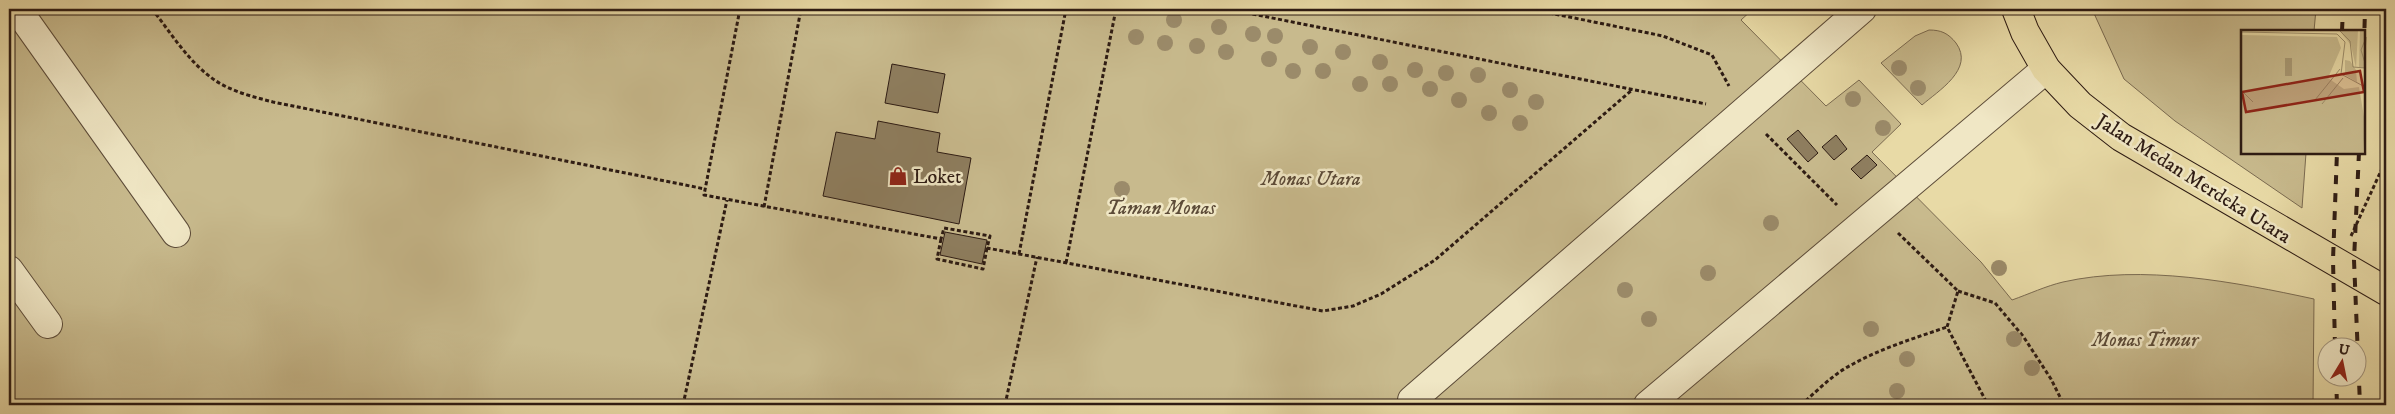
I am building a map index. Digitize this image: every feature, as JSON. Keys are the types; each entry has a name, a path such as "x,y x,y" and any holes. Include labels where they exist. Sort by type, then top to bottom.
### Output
{"main road":[{"name":"Jalan Medan Merdeka Utara","path":"2016,9 2024,32 2046,69 2080,106 2121,137 2386,291"}],"street":[{"path":"17,9 176,233"},
{"path":"1412,400 1862,9"},
{"path":"1648,405 2046,69"},
{"path":"9,270 48,324"}],"path":[{"path":"152,9 190,57 215,80 243,94 273,102 705,189"},
{"path":"740,9 704,195 941,240"},
{"path":"764,206 801,9"},
{"path":"1019,254 1066,9"},
{"path":"1066,263 1116,9"},
{"path":"1227,9 1743,112"},
{"path":"1530,9 1663,36 1712,55 1743,112 1868,219 1958,291 1994,303 2023,336 2051,379 2064,405"},
{"path":"987,248 1323,311 1354,306 1381,294 1435,260 1632,90"},
{"path":"2338,264 2386,160"},
{"path":"683,405 727,200"},
{"path":"944,228 990,236 983,269 938,259 941,240 944,228"},
{"path":"1005,405 1036,257"},
{"path":"1958,291 1947,327 1988,405"},
{"path":"1801,405 1820,387 1852,364 1885,349 1947,327"}],"green space":[{"name":"Taman Monas","path":"9,9 1753,9 1741,20 1826,106 1859,80 1901,124 1872,152 1981,262 2012,300 2063,282 2125,275 2189,277 2221,281 2314,299 2313,405 9,405"},
{"path":"2092,9 2316,9 2314,30 2241,30 2241,154 2306,154 2302,208 2175,121 2124,79"},
{"path":"1929,30 1947,34 1956,43 1961,53 1961,62 1958,70 1945,86 1922,105 1881,63 1915,36"}],"building":[{"path":"892,64 945,74 938,113 885,103"},
{"path":"878,121 940,133 937,152 971,158 959,224 823,196 836,132 875,139"},
{"path":"1798,130 1818,153 1808,162 1787,139"},
{"path":"1836,135 1847,149 1834,160 1822,147"},
{"path":"1867,155 1877,165 1861,179 1851,169"},
{"path":"945,232 987,240 982,264 940,255"}],"railway":[{"path":"2342,30 2343,9"},
{"path":"2364,30 2365,9"},
{"path":"2335,336 2333,260 2337,154"},
{"path":"2359,154 2354,260 2360,405"},
{"path":"2336,386 2337,405"}],"place":[{"name":"Loket","path":"898,176"}],"park label":[{"name":"Monas Utara","path":"1311,178"},
{"name":"Monas Timur","path":"2145,339"}]}
